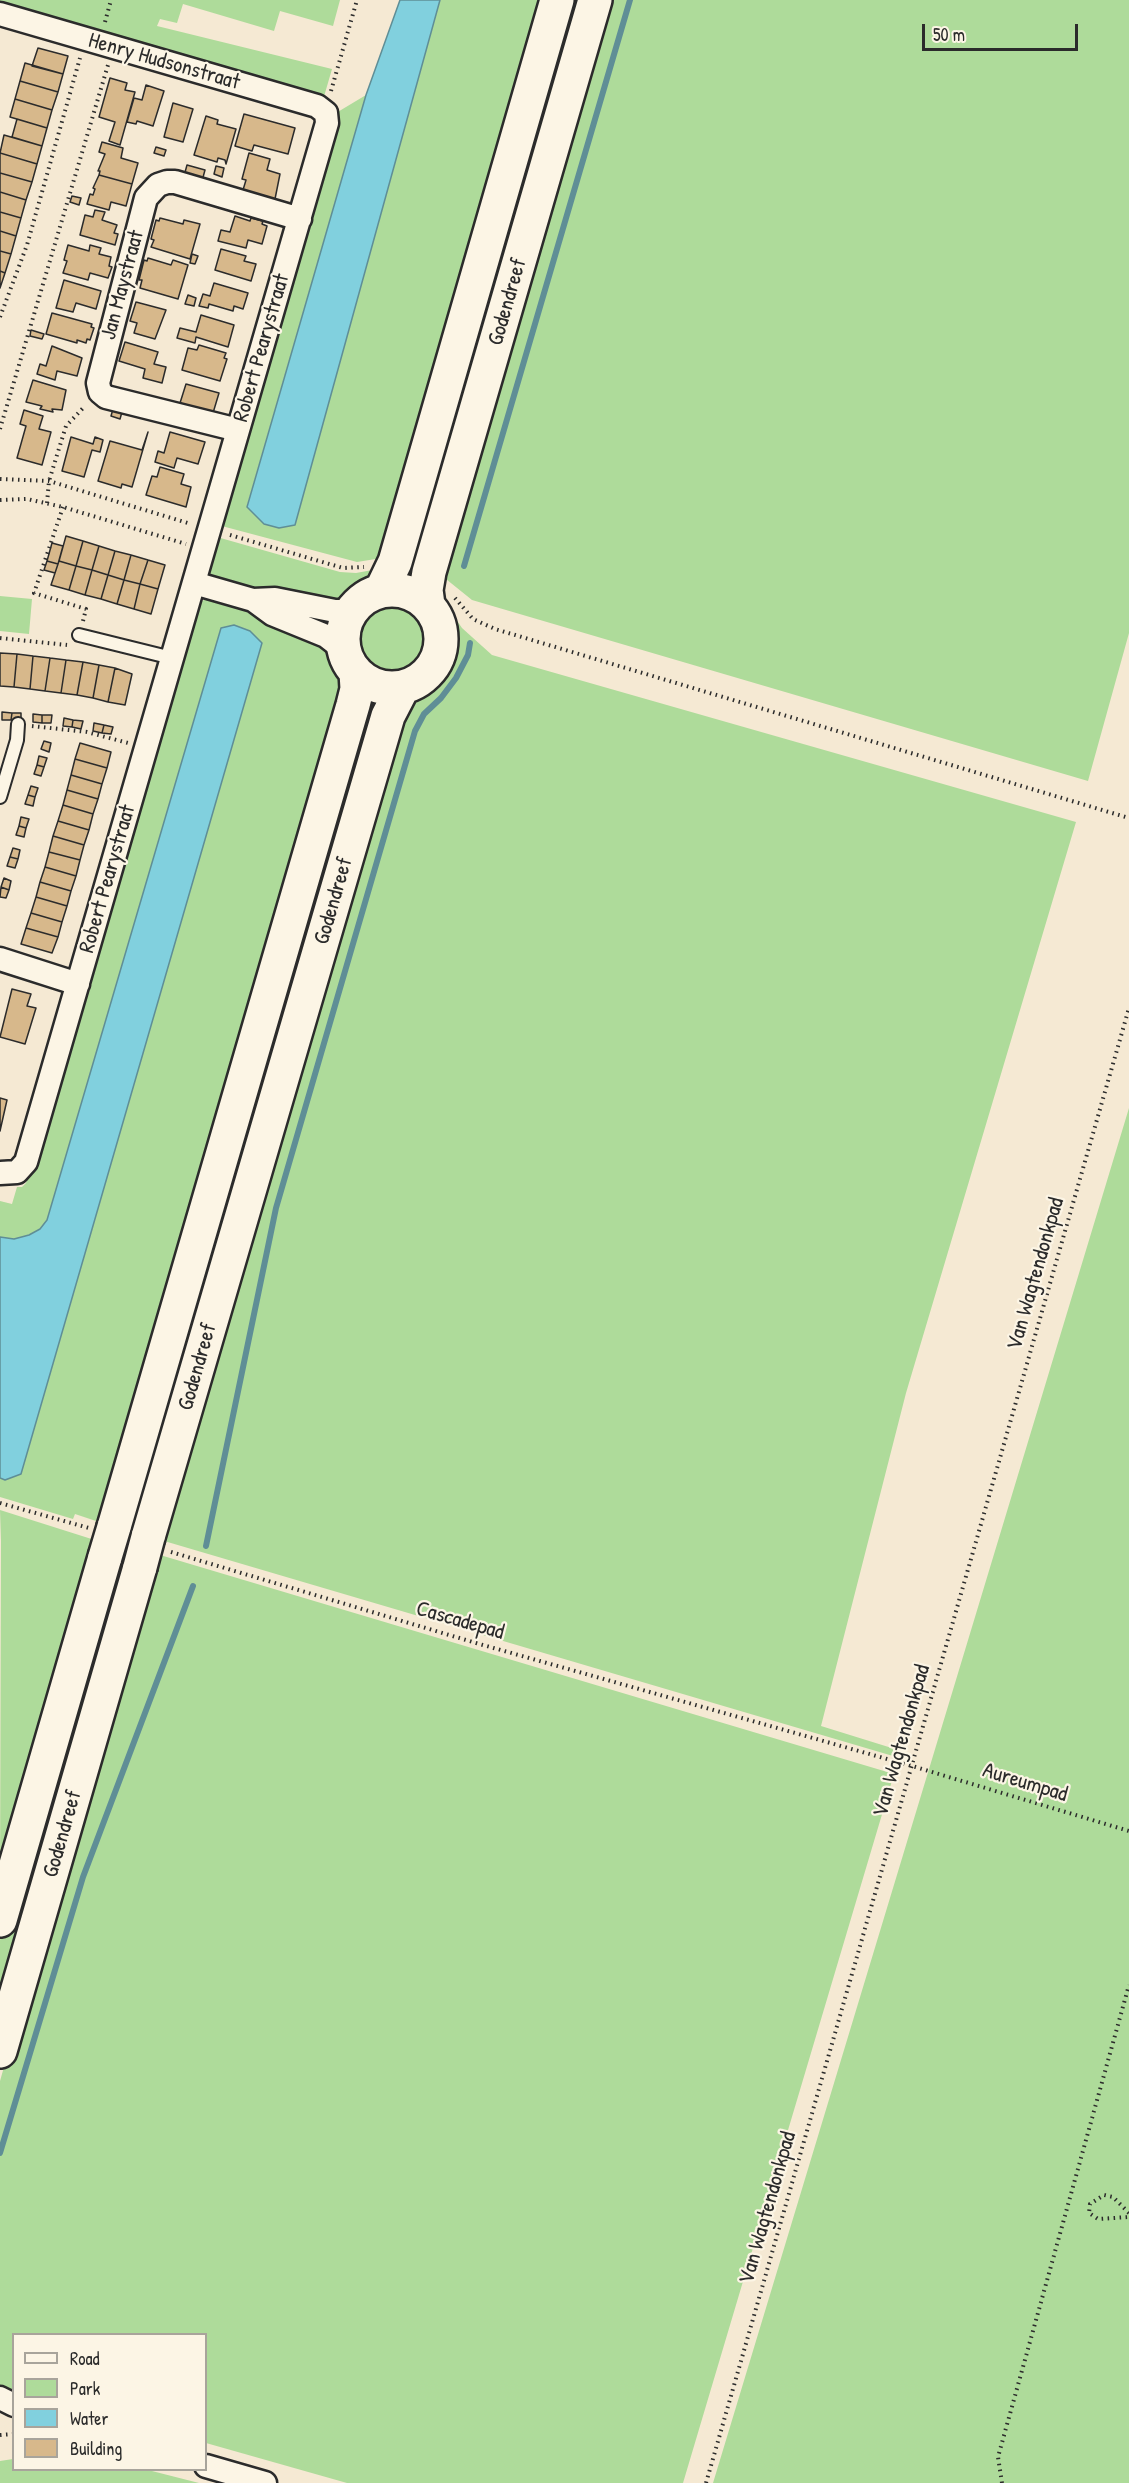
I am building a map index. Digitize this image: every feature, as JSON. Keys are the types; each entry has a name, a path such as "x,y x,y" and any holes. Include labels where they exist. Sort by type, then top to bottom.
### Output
{"main road":[{"name":"Godendreef","path":"377,586 557,0"},
{"name":"Godendreef","path":"428,605 426,590 429,572 596,0"},
{"path":"377,586 406,591 428,605 440,627 439,653 434,665 426,675 403,687 390,688 366,681 350,661 344,626 377,586"},
{"name":"Godendreef","path":"0,1920 104,1538 353,705 357,689 350,661"},
{"name":"Godendreef","path":"0,2051 150,1551 388,716 403,687"}],"street":[{"name":"Henry Hudsonstraat","path":"0,14 317,106 326,113"},
{"name":"Robert Pearystraat","path":"8,1173 26,1162 300,219 327,123 326,113"},
{"name":"Jan Maystraat","path":"100,392 98,383 146,198 151,190 167,182 176,182 300,219"},
{"path":"100,392 106,397 238,430"},
{"path":"194,583 253,600 275,599 335,611 342,611 377,586"},
{"path":"253,600 272,614 326,636 350,661"},
{"path":"0,959 78,984"},
{"path":"207,2466 265,2483"}],"lane":[{"path":"79,635 172,658"},
{"path":"0,797 17,740 18,724"}],"path":[{"path":"326,113 357,0"},
{"path":"0,317 27,245 86,39"},
{"path":"0,429 113,47"},
{"path":"47,503 49,481 66,426 100,392"},
{"path":"0,479 49,481 206,539"},
{"path":"0,500 27,499 343,568 377,586"},
{"path":"0,638 76,646 86,609 34,593 63,507"},
{"path":"429,572 440,579 473,620 495,629 1129,818"},
{"path":"18,724 87,732 146,747"},
{"name":"Van Wagtendonkpad","path":"706,2483 1129,1008"},
{"path":"0,1503 104,1538"},
{"name":"Cascadepad","path":"150,1551 912,1766"},
{"name":"Aureumpad","path":"912,1766 1129,1831"},
{"path":"1002,2483 998,2457 1129,1985"},
{"path":"1104,2195 1113,2197 1129,2215 1098,2219 1089,2213 1090,2204 1104,2195"}],"green space":[{"path":"0,0 340,0 333,26 280,11 274,31 183,4 177,23 160,19 157,26 332,69 323,100 0,7"},
{"path":"440,0 549,0 388,557 357,562 218,525 336,113 366,95 247,506 264,524 279,528 295,524"},
{"path":"599,0 1129,0 1129,633 1088,781 472,600 436,571"},
{"path":"217,537 340,572 356,573 378,569 370,586 342,603 255,590 211,577 208,573"},
{"path":"438,593 462,628 492,655 1076,822 906,1393 821,1726 895,1749 893,1756 154,1538 393,717 412,696 434,679 448,655 450,642 448,627 438,604"},
{"path":"0,596 32,599 29,634 0,631"},
{"path":"215,599 307,636 324,647 334,662 342,684 108,1525 75,1514 73,1519 0,1497 0,1478 5,1480 21,1473 262,643 250,631 234,625 221,628 47,1220 40,1229 29,1235 14,1239 0,1237 0,1201 12,1204 17,1187 22,1187 26,1183 199,602"},
{"path":"389,606 402,609 413,616 420,627 423,640 420,653 413,664 402,671 389,674 376,671 365,664 358,653 355,640 358,627 365,616 376,609"},
{"path":"1129,1108 1129,2483 713,2483"},
{"path":"0,1510 101,1542 0,1892 1,1541"},
{"path":"150,1552 894,1774 683,2483 347,2483 207,2443 207,2333 12,2333 12,2390 0,2386 0,2081"},
{"path":"108,1565 132,1572 0,2029 0,1940"},
{"path":"12,2459 12,2471 152,2471 199,2483 0,2483 0,2461"}],"water":[{"path":"400,0 440,0 295,525 279,528 264,524 247,507 366,95"},
{"path":"234,625 250,631 262,643 21,1474 5,1480 0,1478 0,1237 14,1239 29,1235 40,1229 47,1220 221,628"}],"building":[{"path":"38,48 68,56 63,74 32,66"},
{"path":"25,63 63,74 58,92 20,81"},
{"path":"110,78 127,83 125,90 135,92 120,145 109,141 115,122 99,117"},
{"path":"20,81 58,92 52,110 15,99"},
{"path":"146,85 164,91 153,126 137,121 136,124 127,122 134,98 142,100"},
{"path":"15,99 52,110 47,128 10,117"},
{"path":"173,103 193,109 183,142 164,137"},
{"path":"244,114 295,128 288,154 254,145 252,151 235,146"},
{"path":"206,116 218,120 217,124 236,129 226,164 225,160 218,158 217,162 194,155"},
{"path":"17,119 47,128 42,146 12,137"},
{"path":"4,135 42,146 37,164 0,153"},
{"path":"102,142 123,148 121,158 138,163 132,184 99,175 100,171 98,171 105,154 99,152"},
{"path":"156,147 166,150 164,156 154,153"},
{"path":"0,153 37,164 32,182 0,173"},
{"path":"249,153 270,159 267,170 280,174 275,199 243,190 246,180 242,179"},
{"path":"187,165 205,170 202,181 184,176"},
{"path":"216,166 224,168 222,177 214,174"},
{"path":"0,173 32,182 26,200 0,192"},
{"path":"99,175 132,184 126,206 111,202 109,210 87,204 90,194 93,195 95,189 93,188"},
{"path":"0,192 26,200 21,218 0,212"},
{"path":"72,196 81,198 79,205 70,202"},
{"path":"95,210 105,212 102,220 117,225 114,233 118,234 115,245 80,235 85,215 93,217"},
{"path":"0,212 21,218 16,236 0,231"},
{"path":"235,216 250,221 251,218 263,221 262,224 267,226 262,244 248,240 246,248 218,241 221,230 230,232"},
{"path":"160,218 183,224 184,220 200,224 190,259 151,247 156,220 159,221"},
{"path":"0,231 16,236 11,254 0,251"},
{"path":"68,245 89,251 90,245 101,248 99,254 111,257 109,266 112,267 108,278 90,273 88,280 63,273 67,261 64,260"},
{"path":"221,249 246,256 244,261 256,264 251,281 215,270"},
{"path":"0,251 11,254 5,273 0,271"},
{"path":"192,254 198,256 195,264 190,263"},
{"path":"148,258 171,265 173,260 188,265 178,299 140,288 142,280 139,280 144,260 147,261"},
{"path":"0,271 5,273 0,288"},
{"path":"64,280 101,291 96,309 76,303 73,312 56,308"},
{"path":"214,283 248,293 243,309 234,306 233,311 209,304 208,308 199,306 203,294 210,296"},
{"path":"188,295 196,298 194,306 185,304"},
{"path":"136,302 166,310 155,339 134,333 137,323 130,321"},
{"path":"52,313 92,324 91,327 94,328 90,340 87,339 86,343 77,340 77,343 46,334"},
{"path":"201,315 234,325 228,347 196,337 195,343 177,338 180,328 196,332"},
{"path":"31,330 44,334 42,339 30,336"},
{"path":"125,342 158,352 154,364 166,367 162,383 143,378 145,369 119,361"},
{"path":"199,345 226,353 224,358 227,359 220,381 182,370 188,348 197,350"},
{"path":"52,346 82,358 77,376 57,371 55,380 37,374 40,364 46,366"},
{"path":"33,380 66,390 62,410 52,409 53,412 40,409 42,406 26,402"},
{"path":"186,384 219,393 213,413 180,403"},
{"path":"113,409 122,412 120,419 111,416"},
{"path":"24,410 43,416 39,429 51,432 42,465 17,458 26,426 20,424"},
{"path":"148,432 132,487 122,484 121,488 98,481 110,441 142,450"},
{"path":"170,432 205,442 198,464 177,458 174,468 155,462 158,451 164,453"},
{"path":"71,437 93,444 95,437 103,440 100,452 92,450 84,477 62,471"},
{"path":"160,467 184,474 181,484 191,487 186,507 146,495 152,476 157,477"},
{"path":"66,536 83,541 76,566 59,561"},
{"path":"83,541 99,546 92,570 76,566"},
{"path":"52,543 63,546 58,564 47,561"},
{"path":"99,546 115,551 108,575 92,570"},
{"path":"115,551 131,555 124,580 108,575"},
{"path":"131,555 148,560 140,584 124,580"},
{"path":"148,560 165,565 158,589 140,584"},
{"path":"47,561 58,564 55,573 44,570"},
{"path":"59,561 76,566 69,590 51,585"},
{"path":"76,566 92,570 85,595 69,590"},
{"path":"92,570 108,575 101,599 85,595"},
{"path":"108,575 124,580 117,604 101,599"},
{"path":"124,580 140,584 134,609 117,604"},
{"path":"140,584 158,589 151,614 134,609"},
{"path":"0,653 17,654 14,687 0,686"},
{"path":"17,654 33,656 30,689 14,687"},
{"path":"33,656 50,658 45,691 30,689"},
{"path":"50,658 66,660 61,693 45,691"},
{"path":"66,660 83,662 77,695 61,693"},
{"path":"83,662 99,665 93,698 77,695"},
{"path":"99,665 115,668 108,702 93,698"},
{"path":"115,668 132,674 125,705 108,702"},
{"path":"2,712 12,713 11,720 2,720"},
{"path":"12,713 21,713 21,721 11,720"},
{"path":"33,714 42,715 42,723 33,722"},
{"path":"42,715 52,715 51,723 42,723"},
{"path":"64,718 73,720 72,727 63,726"},
{"path":"73,720 83,721 81,729 72,727"},
{"path":"94,723 104,725 102,733 93,731"},
{"path":"104,725 113,727 111,734 102,733"},
{"path":"44,741 51,743 49,752 41,749"},
{"path":"80,743 111,752 107,768 75,759"},
{"path":"39,756 47,758 44,767 37,765"},
{"path":"75,759 107,768 102,784 71,775"},
{"path":"37,765 44,767 41,776 34,774"},
{"path":"71,775 102,784 98,799 67,790"},
{"path":"31,786 38,788 35,797 28,795"},
{"path":"67,790 98,799 93,814 63,805"},
{"path":"28,795 35,797 33,806 25,804"},
{"path":"63,805 93,814 89,830 58,821"},
{"path":"21,817 29,819 26,828 19,826"},
{"path":"58,821 89,830 84,845 53,836"},
{"path":"19,826 26,828 24,837 16,835"},
{"path":"53,836 84,845 80,860 49,852"},
{"path":"13,848 20,850 18,859 10,857"},
{"path":"49,852 80,860 76,876 45,867"},
{"path":"10,857 18,859 15,868 7,866"},
{"path":"45,867 76,876 71,891 40,882"},
{"path":"4,878 11,881 9,890 1,887"},
{"path":"40,882 71,891 67,906 36,897"},
{"path":"1,887 9,890 6,898 0,897"},
{"path":"36,897 67,906 62,922 31,913"},
{"path":"31,913 62,922 58,937 26,928"},
{"path":"26,928 58,937 52,953 21,944"},
{"path":"12,989 31,994 27,1006 36,1008 25,1044 0,1037"},
{"path":"0,1098 7,1100 0,1131"}],"waterway":[{"path":"464,566 630,0"},
{"path":"206,1546 276,1208 415,731 424,714 441,698 456,678 468,655 470,643"},
{"path":"0,2153 83,1877 193,1586"}]}
